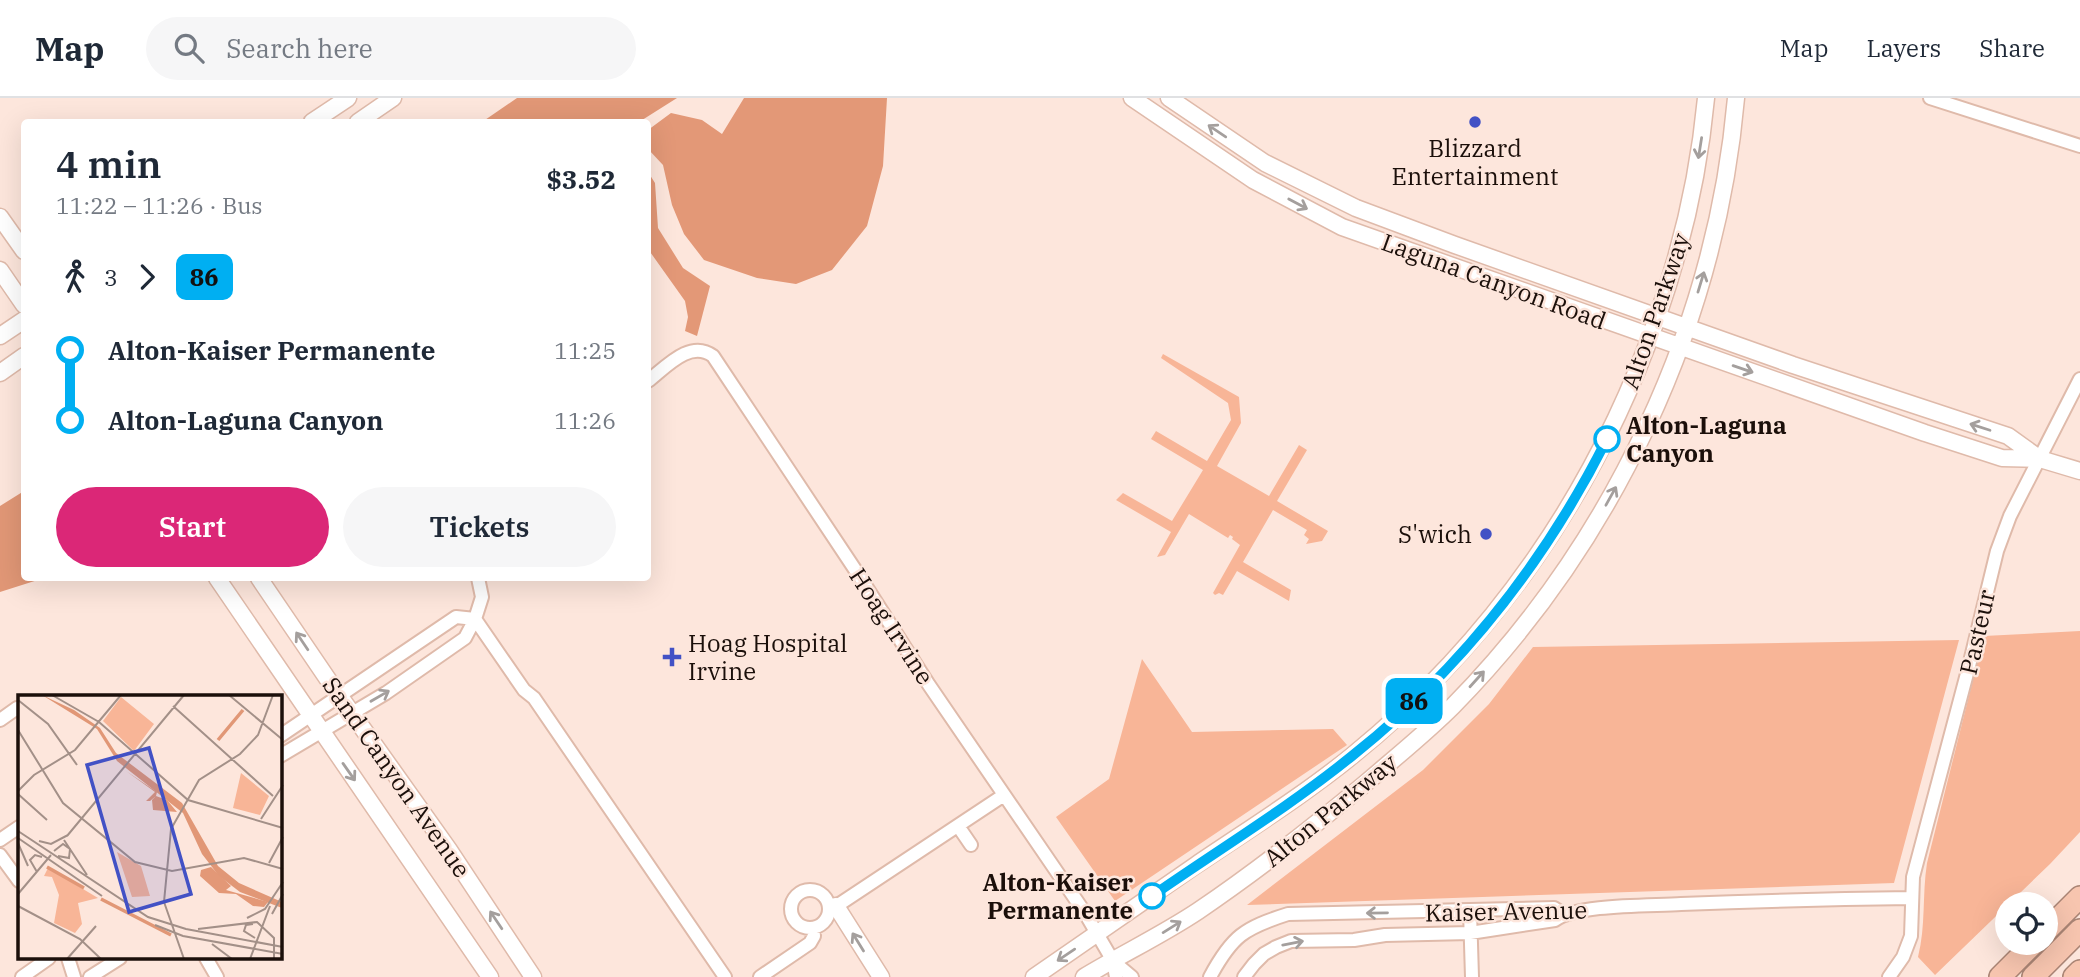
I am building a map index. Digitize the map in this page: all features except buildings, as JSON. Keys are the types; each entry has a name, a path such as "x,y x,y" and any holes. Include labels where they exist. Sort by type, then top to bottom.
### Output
{"highway":[{"path":"2058,919 2080,897"},
{"path":"2032,977 2080,930"},
{"path":"2000,977 2022,955"},
{"path":"2074,977 2080,971"}],"main road":[{"path":"316,119 348,98"},
{"path":"362,119 393,98"},
{"name":"Laguna Canyon Road","path":"1132,98 1253,180 1342,227 1925,433 2002,458 2040,459 2080,471"},
{"name":"Laguna Canyon Road","path":"1169,98 1265,163 1356,208 1686,327 2008,436 2040,459"},
{"name":"Alton Parkway","path":"1034,977 1288,803 1353,755 1420,696 1469,646 1525,575 1575,498 1624,404 1651,337 1666,294 1689,207 1706,98"},
{"name":"Alton Parkway","path":"1084,977 1114,969 1137,949 1199,911 1318,824 1454,705 1516,635 1586,538 1633,456 1660,397 1704,272 1730,153 1736,98"},
{"path":"0,217 21,247"},
{"path":"0,270 21,301"},
{"path":"0,336 21,322"},
{"path":"0,373 21,358"},
{"name":"Sand Canyon Avenue","path":"219,581 490,977"},
{"name":"Sand Canyon Avenue","path":"261,581 449,849 533,977"},
{"path":"832,909 881,977"}],"street":[{"path":"1930,98 2080,146"},
{"name":"Hoag Irvine","path":"651,379 691,350 706,351 713,356 1097,933 1114,969"},
{"name":"Pasteur","path":"1889,977 1903,957 1911,936 1913,877 1917,857 1997,551 2010,516 2080,379"},
{"path":"282,755 386,693 465,638 482,597 479,581"},
{"path":"282,735 456,617 475,619 523,690 534,698 725,977"},
{"path":"0,720 18,708"},
{"path":"832,909 822,894 810,889 798,893 791,903 792,916 800,925 813,928 823,922 832,909 1004,795"},
{"path":"958,826 971,845"},
{"path":"0,840 18,828"},
{"path":"0,855 18,877"},
{"name":"Kaiser Avenue","path":"1244,977 1265,954 1291,941 1471,933 1555,920 1563,914 1609,907 1912,898"},
{"name":"Kaiser Avenue","path":"1210,977 1221,956 1238,936 1257,924 1288,915 1555,908 1563,914"},
{"path":"1470,911 1472,977"},
{"path":"760,977 810,943 814,936 813,928"},
{"path":"22,977 46,960"},
{"path":"69,960 74,977"},
{"path":"90,977 117,960"},
{"path":"207,960 217,977"},
{"path":"1114,969 1132,977"}],"shaded area":[{"path":"517,98 677,98 644,119 486,119"},
{"path":"744,98 887,98 883,166 867,226 832,270 796,284 757,278 704,260 684,234 672,205 663,165 651,152 651,128 671,113 702,120 722,134"},
{"path":"651,177 655,183 658,228 683,268 710,286 697,336 685,331 688,317 685,301 651,253"},
{"path":"1163,354 1239,397 1241,423 1217,466 1269,496 1299,445 1307,450 1277,501 1328,531 1322,541 1306,544 1309,539 1304,535 1307,530 1273,510 1243,562 1291,590 1289,601 1237,571 1223,595 1215,595 1213,593 1240,545 1233,537 1230,535 1228,538 1189,514 1165,555 1157,557 1171,532 1116,500 1123,493 1172,521 1203,470 1151,439 1156,431 1207,461 1231,420 1228,403 1161,358"},
{"path":"21,493 21,581 35,581 0,592 0,506"},
{"path":"2080,631 2080,832 2021,892 1995,892 1995,917 1935,975 1918,957 1927,863 1984,636"},
{"path":"1959,640 1894,883 1247,905 1423,770 1489,704 1533,647"},
{"path":"1142,659 1192,732 1333,729 1347,745 1115,901 1056,817 1109,779"}],"bus line":[{"name":"86","path":"1152,896 1340,765 1394,720 1439,677 1469,646 1525,575 1567,512 1607,439"}],"place":[{"name":"Blizzard Entertainment","path":"1475,122"},
{"name":"Alton-Laguna Canyon","path":"1607,439"},
{"name":"S'wich","path":"1486,534"},
{"name":"Hoag Hospital Irvine","path":"672,657"},
{"name":"Alton-Kaiser Permanente","path":"1152,896"}]}
